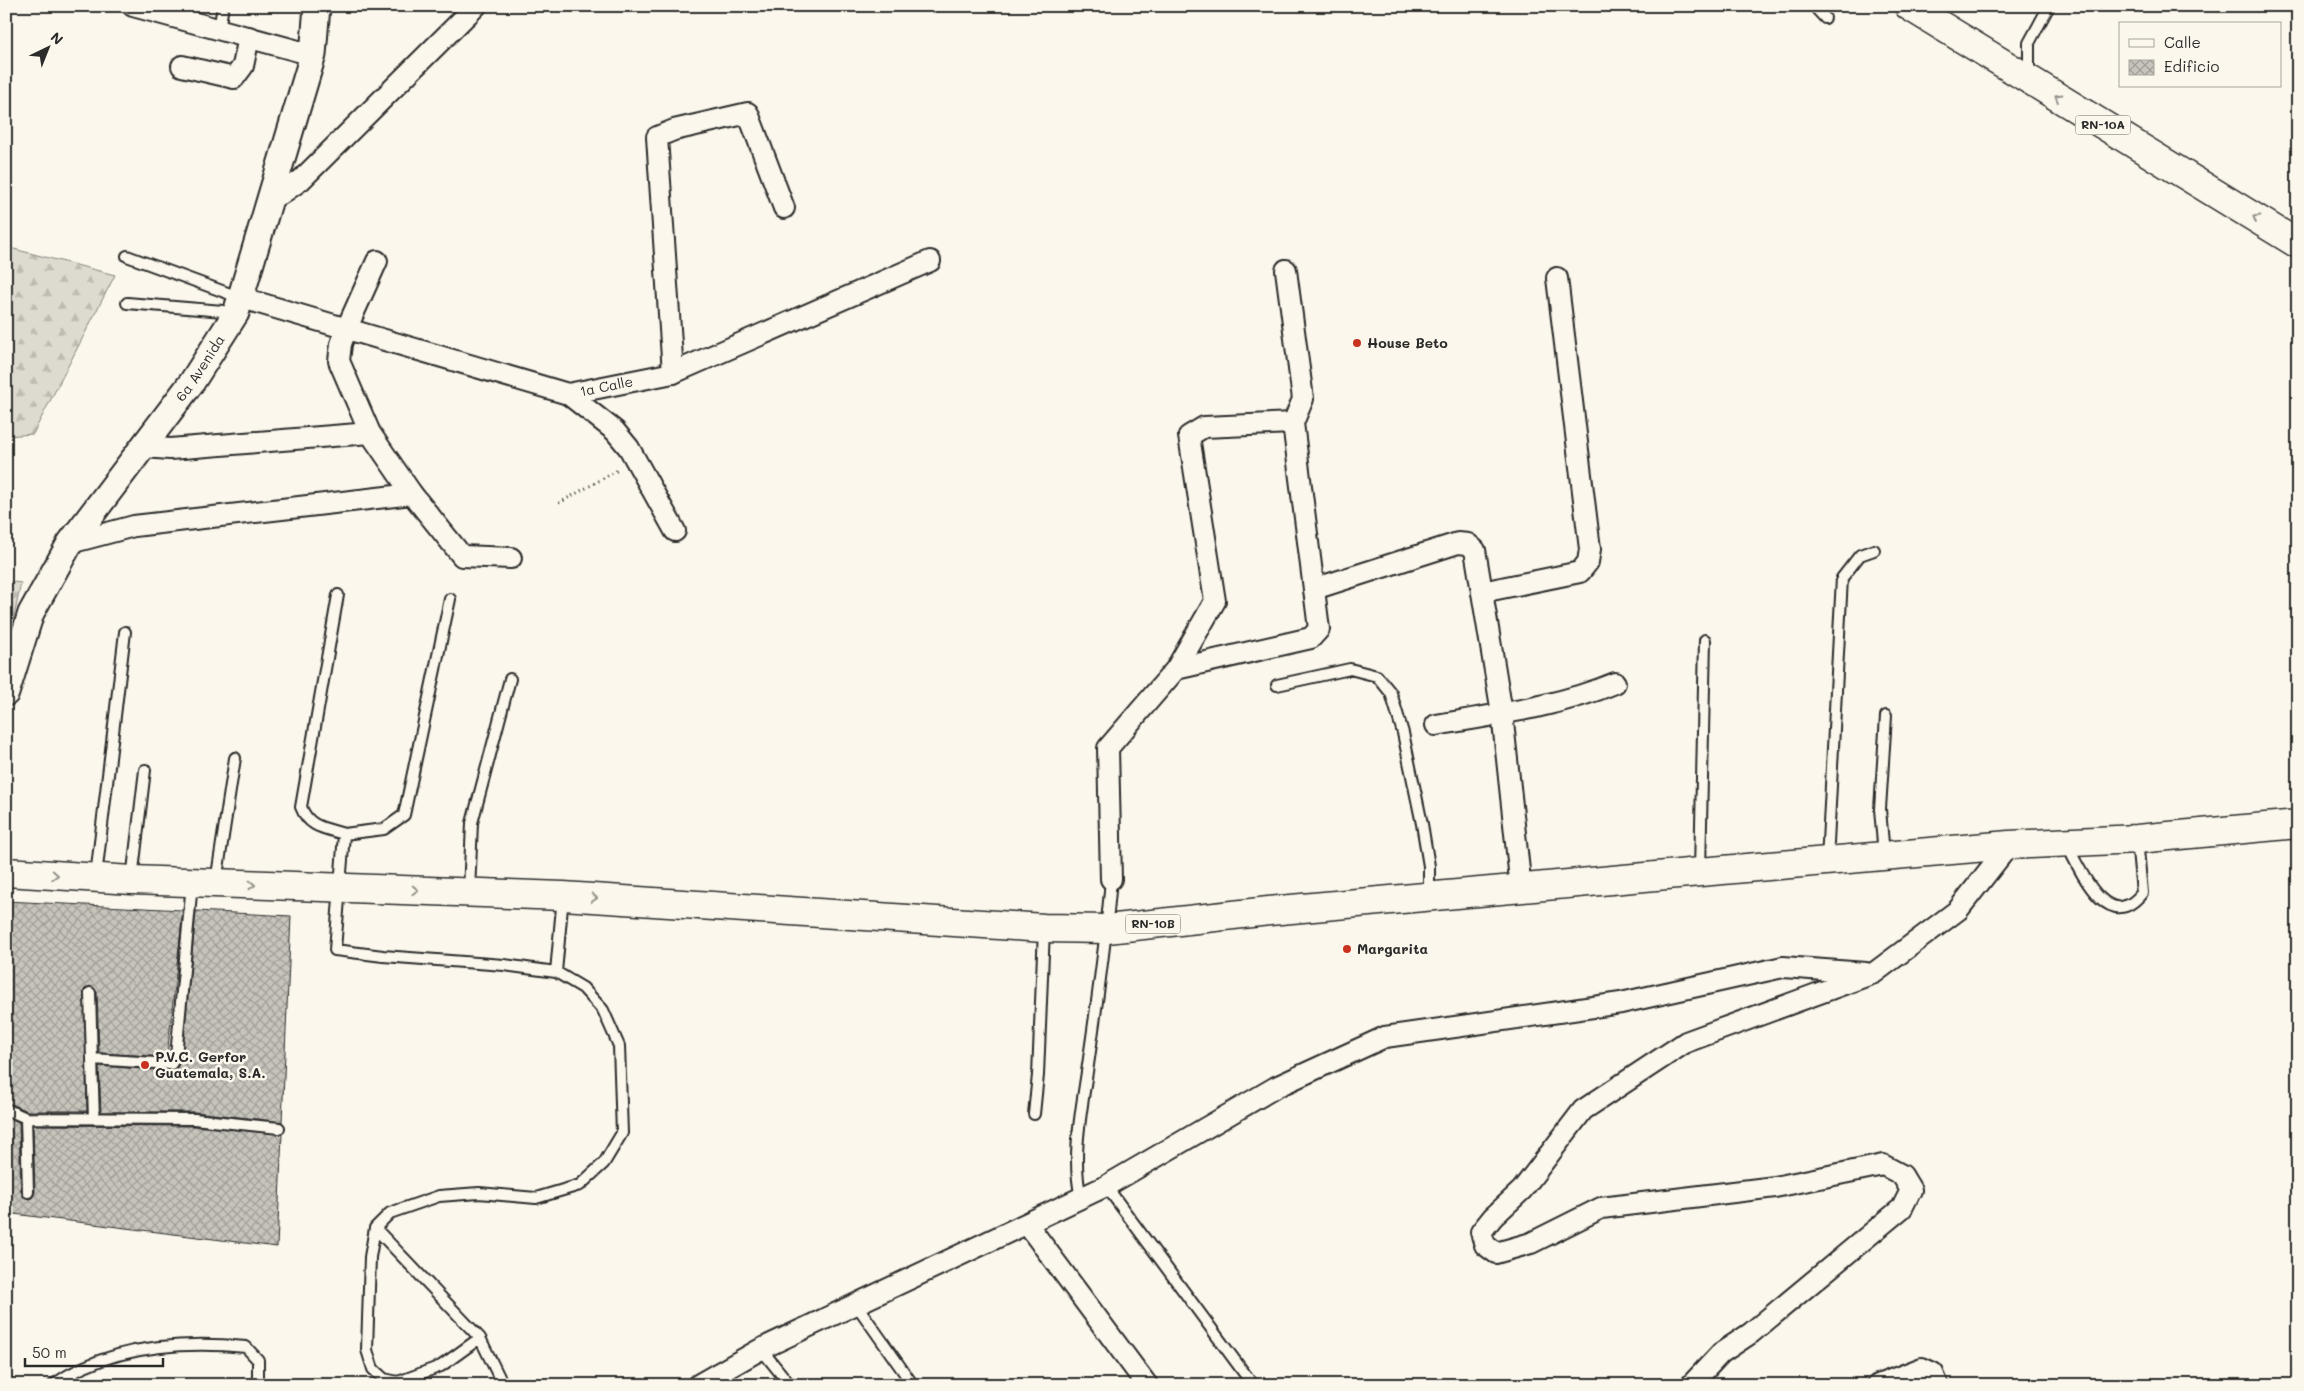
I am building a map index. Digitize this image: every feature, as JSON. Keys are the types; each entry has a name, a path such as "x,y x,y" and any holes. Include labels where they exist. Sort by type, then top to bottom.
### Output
{"main road":[{"name":"RN-10A","path":"1909,6 2298,244"},
{"name":"RN-10B","path":"6,872 132,880 563,896 1044,928 1107,930 1269,911 1700,872 2009,845 2137,839 2298,824"}],"street":[{"path":"133,6 313,54"},
{"name":"6a Avenida","path":"6,693 31,613 70,543 192,382 239,305 268,199 313,54 317,6"},
{"path":"268,199 281,194 301,180 476,6"},
{"path":"182,66 234,78 243,66 249,37"},
{"path":"673,373 657,136 674,130 748,113 784,208"},
{"path":"377,261 346,330 341,344 339,361 370,433 412,494 462,556 511,558"},
{"name":"1a Calle","path":"239,305 346,330 568,394 673,373 930,261"},
{"path":"1176,669 1316,635 1319,630 1293,423 1303,400 1286,270"},
{"path":"1482,592 1580,572 1588,562 1590,549 1557,278"},
{"path":"568,394 615,431 636,460 675,531"},
{"path":"1111,879 1108,748 1176,669 1215,601 1189,436 1204,427 1293,423"},
{"path":"144,447 170,449 370,433"},
{"path":"70,543 134,526 412,494"},
{"path":"1314,589 1458,543 1468,544 1475,550 1502,713 1521,889"},
{"path":"1436,724 1502,713 1592,692 1615,683"},
{"path":"1691,1385 1721,1353 1750,1333 1902,1208 1911,1190 1902,1176 1883,1165 1775,1187 1601,1208 1531,1243 1496,1253 1485,1246 1481,1232 1493,1217 1522,1190 1583,1110 1686,1042 1874,973 1958,910 2009,845"},
{"path":"698,1385 761,1349 1106,1186 1276,1087 1385,1037 1621,1003 1782,967 1874,973"},
{"path":"1028,1224 1147,1385"},
{"path":"1878,1385 1922,1368 1933,1373 1938,1385"}],"lane":[{"path":"219,29 224,6"},
{"path":"1814,6 1825,18"},
{"path":"2029,80 2029,43 2049,6"},
{"path":"127,256 239,305"},
{"path":"127,302 239,305"},
{"path":"1827,862 1842,578 1860,555 1874,550"},
{"path":"338,595 301,807 305,818 314,825 344,834 384,829 404,815 450,599"},
{"path":"96,877 125,632"},
{"path":"1700,872 1705,640"},
{"path":"1277,685 1350,669 1377,676 1391,693 1403,733 1422,824 1429,866 1429,897"},
{"path":"470,892 472,823 510,679"},
{"path":"1884,856 1880,809 1886,716"},
{"path":"92,1059 171,1064 176,1056 204,883 235,758"},
{"path":"132,880 145,770"},
{"path":"344,834 341,888 334,947 337,952 504,965 556,972 583,988 603,1010 620,1046 622,1133 604,1163 580,1185 536,1198 479,1193 439,1196 390,1213 376,1228 370,1257 367,1350 373,1369 384,1380 398,1382 441,1366 480,1338"},
{"path":"2065,842 2096,896 2111,906 2126,906 2136,901 2142,893 2137,839"},
{"path":"1081,1198 1076,1176 1082,1110 1107,930 1111,879"},
{"path":"556,972 563,896"},
{"path":"1034,1114 1038,1075 1044,928"},
{"path":"90,993 94,1118"},
{"path":"6,1109 26,1118 194,1119 279,1128"},
{"path":"26,1118 28,1192"},
{"path":"1106,1186 1253,1385"},
{"path":"376,1228 480,1338 503,1385"},
{"path":"856,1304 913,1385"},
{"path":"53,1385 72,1371 135,1350 206,1344 246,1347 258,1360 258,1381"},
{"path":"761,1349 790,1385"}],"path":[{"path":"559,503 636,460"}],"green space":[{"path":"6,247 115,275 33,434 6,436"},
{"path":"6,581 21,583 6,655"}],"building":[{"path":"6,901 183,910 167,1057 99,1053 97,992 90,986 84,990 87,1111 28,1111 6,1102"},
{"path":"196,911 291,916 282,1122 195,1112 101,1112 99,1066 171,1071 177,1068 182,1059"},
{"path":"6,1117 19,1122 21,1192 28,1199 32,1198 35,1192 33,1125 194,1126 282,1134 277,1247 6,1213"}],"place":[{"name":"House Beto","path":"1357,343"},
{"name":"Margarita","path":"1347,949"},
{"name":"P.V.C. Gerfor Guatemala, S.A.","path":"145,1065"}]}
